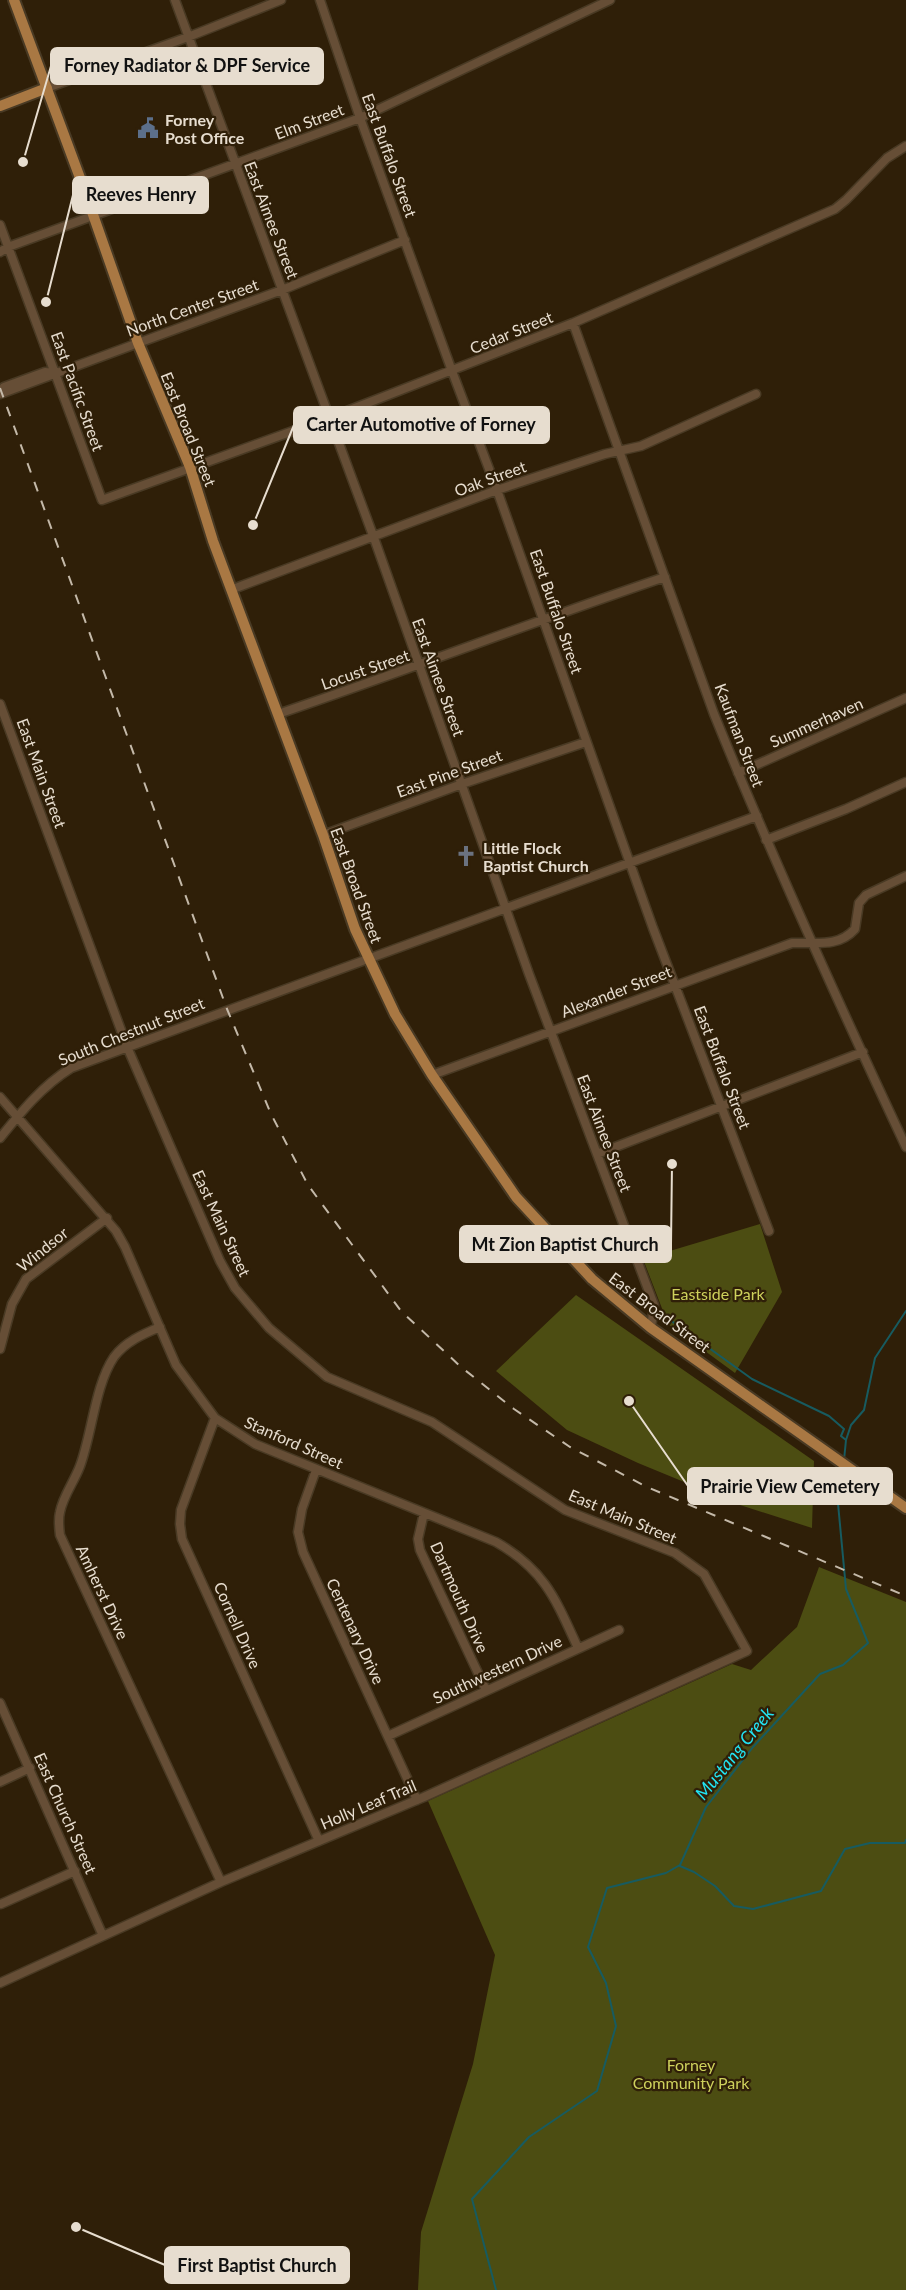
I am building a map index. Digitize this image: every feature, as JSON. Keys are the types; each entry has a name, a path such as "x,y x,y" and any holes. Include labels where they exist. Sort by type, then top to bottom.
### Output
{"main road":[{"name":"East Broad Street","path":"14,0 138,343 190,467 213,541 233,589 355,929 395,1014 432,1075 516,1197 592,1279 651,1328 906,1508"},
{"path":"0,106 47,88"}],"street":[{"name":"East Aimee Street","path":"175,0 374,538 551,1031 654,1305 651,1328"},
{"path":"47,88 188,37 281,0"},
{"name":"East Buffalo Street","path":"320,0 360,118 544,618 586,742 675,985 770,1231"},
{"name":"Elm Street","path":"0,252 4,246 236,165 360,118 610,0"},
{"name":"Cedar Street","path":"102,500 329,418 573,323 835,209 888,158 906,146"},
{"name":"East Pacific Street","path":"0,225 4,246 55,373 102,500"},
{"name":"North Center Street","path":"1,391 45,372 55,373 282,290 405,240"},
{"name":"Kaufman Street","path":"573,323 738,773 766,840 906,1146"},
{"name":"Oak Street","path":"233,589 498,490 641,446 756,394"},
{"name":"Locust Street","path":"278,714 419,666 544,618 665,577"},
{"name":"Summerhaven","path":"738,773 906,698"},
{"name":"East Main Street","path":"0,704 128,1049 220,1261 235,1288 268,1328 327,1377 432,1422 566,1510 675,1553 704,1575 747,1651"},
{"name":"East Pine Street","path":"323,835 586,742"},
{"path":"766,840 846,809 906,782"},
{"name":"South Chestnut Street","path":"0,1138 16,1117 52,1080 71,1068 128,1049 367,958 631,864 757,816"},
{"name":"Alexander Street","path":"432,1075 792,943 826,944 843,940 855,929 859,903 866,895 906,876"},
{"path":"597,1154 862,1052"},
{"name":"Stanford Street","path":"0,1097 106,1218 125,1247 176,1365 215,1418 255,1444 496,1542 514,1552 546,1583 578,1648"},
{"name":"Windsor","path":"0,1349 12,1304 26,1279 106,1218"},
{"name":"Amherst Drive","path":"160,1327 126,1345 115,1357 106,1373 80,1466 60,1511 58,1523 60,1535 221,1882"},
{"name":"Cornell Drive","path":"215,1418 181,1510 182,1539 319,1841"},
{"name":"Centenary Drive","path":"316,1470 302,1509 298,1532 303,1552 417,1800"},
{"name":"Dartmouth Drive","path":"424,1513 418,1539 420,1550 486,1690"},
{"name":"Southwestern Drive","path":"388,1736 619,1630"},
{"name":"Holly Leaf Trail","path":"0,1983 221,1882 417,1800 747,1651"},
{"name":"East Church Street","path":"0,1703 103,1936"},
{"path":"0,1782 30,1768"},
{"path":"1,1904 75,1871"}],"green space":[{"name":"Eastside Park","path":"760,1224 782,1292 735,1373 668,1324 643,1259"},
{"path":"576,1295 814,1461 812,1528 740,1505 638,1463 567,1430 496,1371"},
{"name":"Forney Community Park","path":"819,1567 906,1602 906,2290 418,2290 421,2232 473,2064 495,1955 428,1801 732,1664 751,1670 797,1627"}],"waterway":[{"name":"Mustang Creek","path":"844,1460 846,1440 851,1425 864,1410 875,1358 906,1311"},
{"path":"659,1312 752,1379 829,1416 844,1429 841,1436 846,1440"},
{"name":"Mustang Creek","path":"496,2290 472,2199 529,2137 597,2091 616,2026 606,1983 588,1947 607,1888 666,1873 680,1865 706,1807 753,1747 820,1674 843,1665 868,1643 846,1589 836,1482 844,1469"},
{"path":"680,1866 715,1886 734,1906 753,1909 821,1891 845,1849 870,1843 905,1843 906,1840"}],"railway":[{"path":"0,388 227,1009 271,1114 308,1185 401,1311 461,1367 514,1409 570,1447 647,1487 906,1596"}],"place":[{"name":"Forney Post Office","path":"148,128"},
{"name":"Forney Radiator & DPF Service","path":"23,162"},
{"name":"Reeves Henry","path":"46,302"},
{"name":"Carter Automotive of Forney","path":"253,525"},
{"name":"Little Flock Baptist Church","path":"466,856"},
{"name":"Mt Zion Baptist Church","path":"672,1164"},
{"name":"Prairie View Cemetery","path":"629,1401"},
{"name":"First Baptist Church","path":"76,2227"}]}
